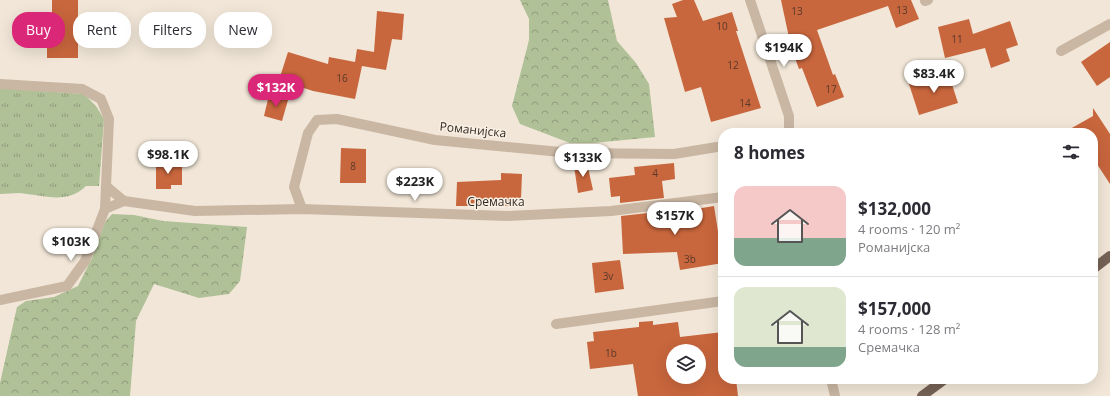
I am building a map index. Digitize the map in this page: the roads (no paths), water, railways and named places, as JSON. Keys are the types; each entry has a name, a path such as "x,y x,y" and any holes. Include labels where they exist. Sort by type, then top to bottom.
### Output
{"main road":[{"path":"1098,265 1110,256"},
{"path":"922,396 936,384"}],"street":[{"path":"750,0 789,116 789,128"},
{"path":"1061,51 1110,24"},
{"path":"0,84 82,89 101,99 109,119 105,209 85,261 67,286 0,300"},
{"name":"Романијска","path":"302,209 294,187 308,133 317,120 337,119 435,140 571,153 674,154 718,147"},
{"path":"106,186 124,202"},
{"name":"Сремачка","path":"105,209 124,202 195,211 302,209 507,216 611,211 718,198"},
{"path":"556,324 718,301"},
{"path":"832,384 835,396"}]}
